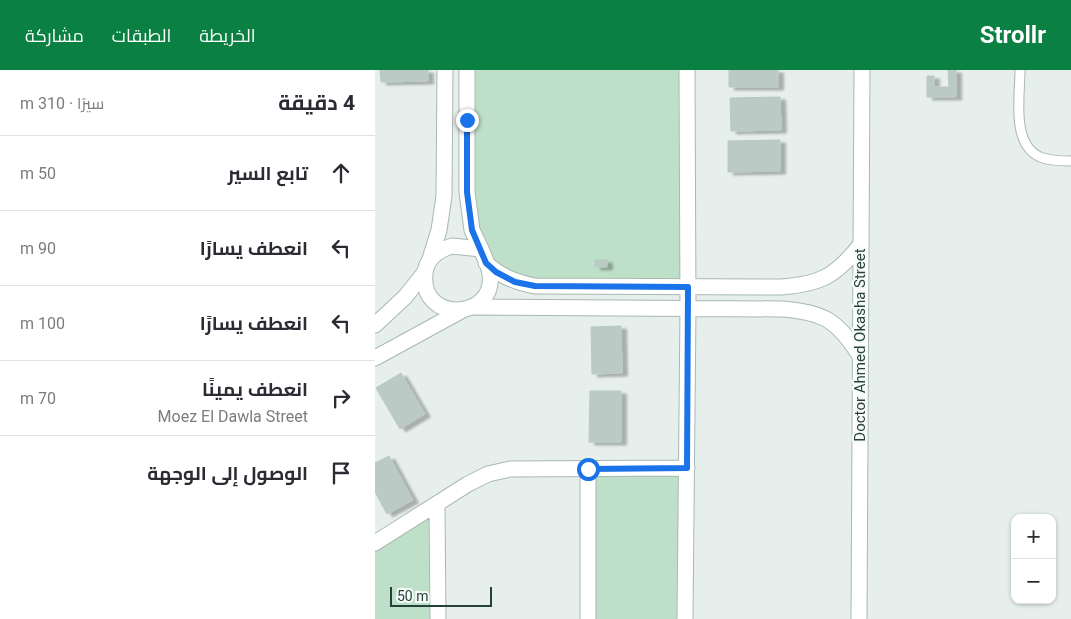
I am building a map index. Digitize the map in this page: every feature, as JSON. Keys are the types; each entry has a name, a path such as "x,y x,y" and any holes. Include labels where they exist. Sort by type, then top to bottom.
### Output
{"street":[{"path":"445,70 444,196 439,230 427,266 425,284 429,296 437,304 448,310 689,308 806,311 829,320 847,336 860,356"},
{"path":"375,358 467,309 483,299 489,288 490,275 472,230 467,192 467,70"},
{"path":"685,619 689,308 687,70"},
{"name":"Doctor Ahmed Okasha Street","path":"859,619 862,70"},
{"path":"375,325 405,297 439,250 452,246 483,256 496,272 515,282 535,286 781,287 805,285 827,277 846,263 861,244"},
{"path":"375,543 488,474 510,469 687,468"},
{"path":"588,469 588,619"},
{"path":"437,504 438,619"}],"lane":[{"path":"1020,70 1019,126 1022,138 1029,149 1039,157 1071,161"}],"green space":[{"path":"467,70 687,70 688,287 535,286 496,272 472,230"},
{"path":"687,468 685,619 588,619 588,469"},
{"path":"437,504 438,619 375,619 375,543"}],"building":[{"path":"380,70 428,70 428,81 381,82"},
{"path":"729,70 778,70 778,87 729,87"},
{"path":"948,70 956,70 956,97 927,97 927,76 934,76 934,87 949,87"},
{"path":"780,97 781,130 731,131 730,98"},
{"path":"780,140 780,171 728,172 728,141"},
{"path":"595,260 607,260 607,267 595,267"},
{"path":"621,326 622,373 592,374 591,327"},
{"path":"401,373 425,414 400,429 376,388"},
{"path":"590,391 621,391 621,442 589,442"},
{"path":"389,456 413,500 387,514 375,492 375,463"}],"route":[{"path":"467,120 467,192 472,230 486,263 496,272 515,282 535,286 688,287 687,468 588,469"}]}
